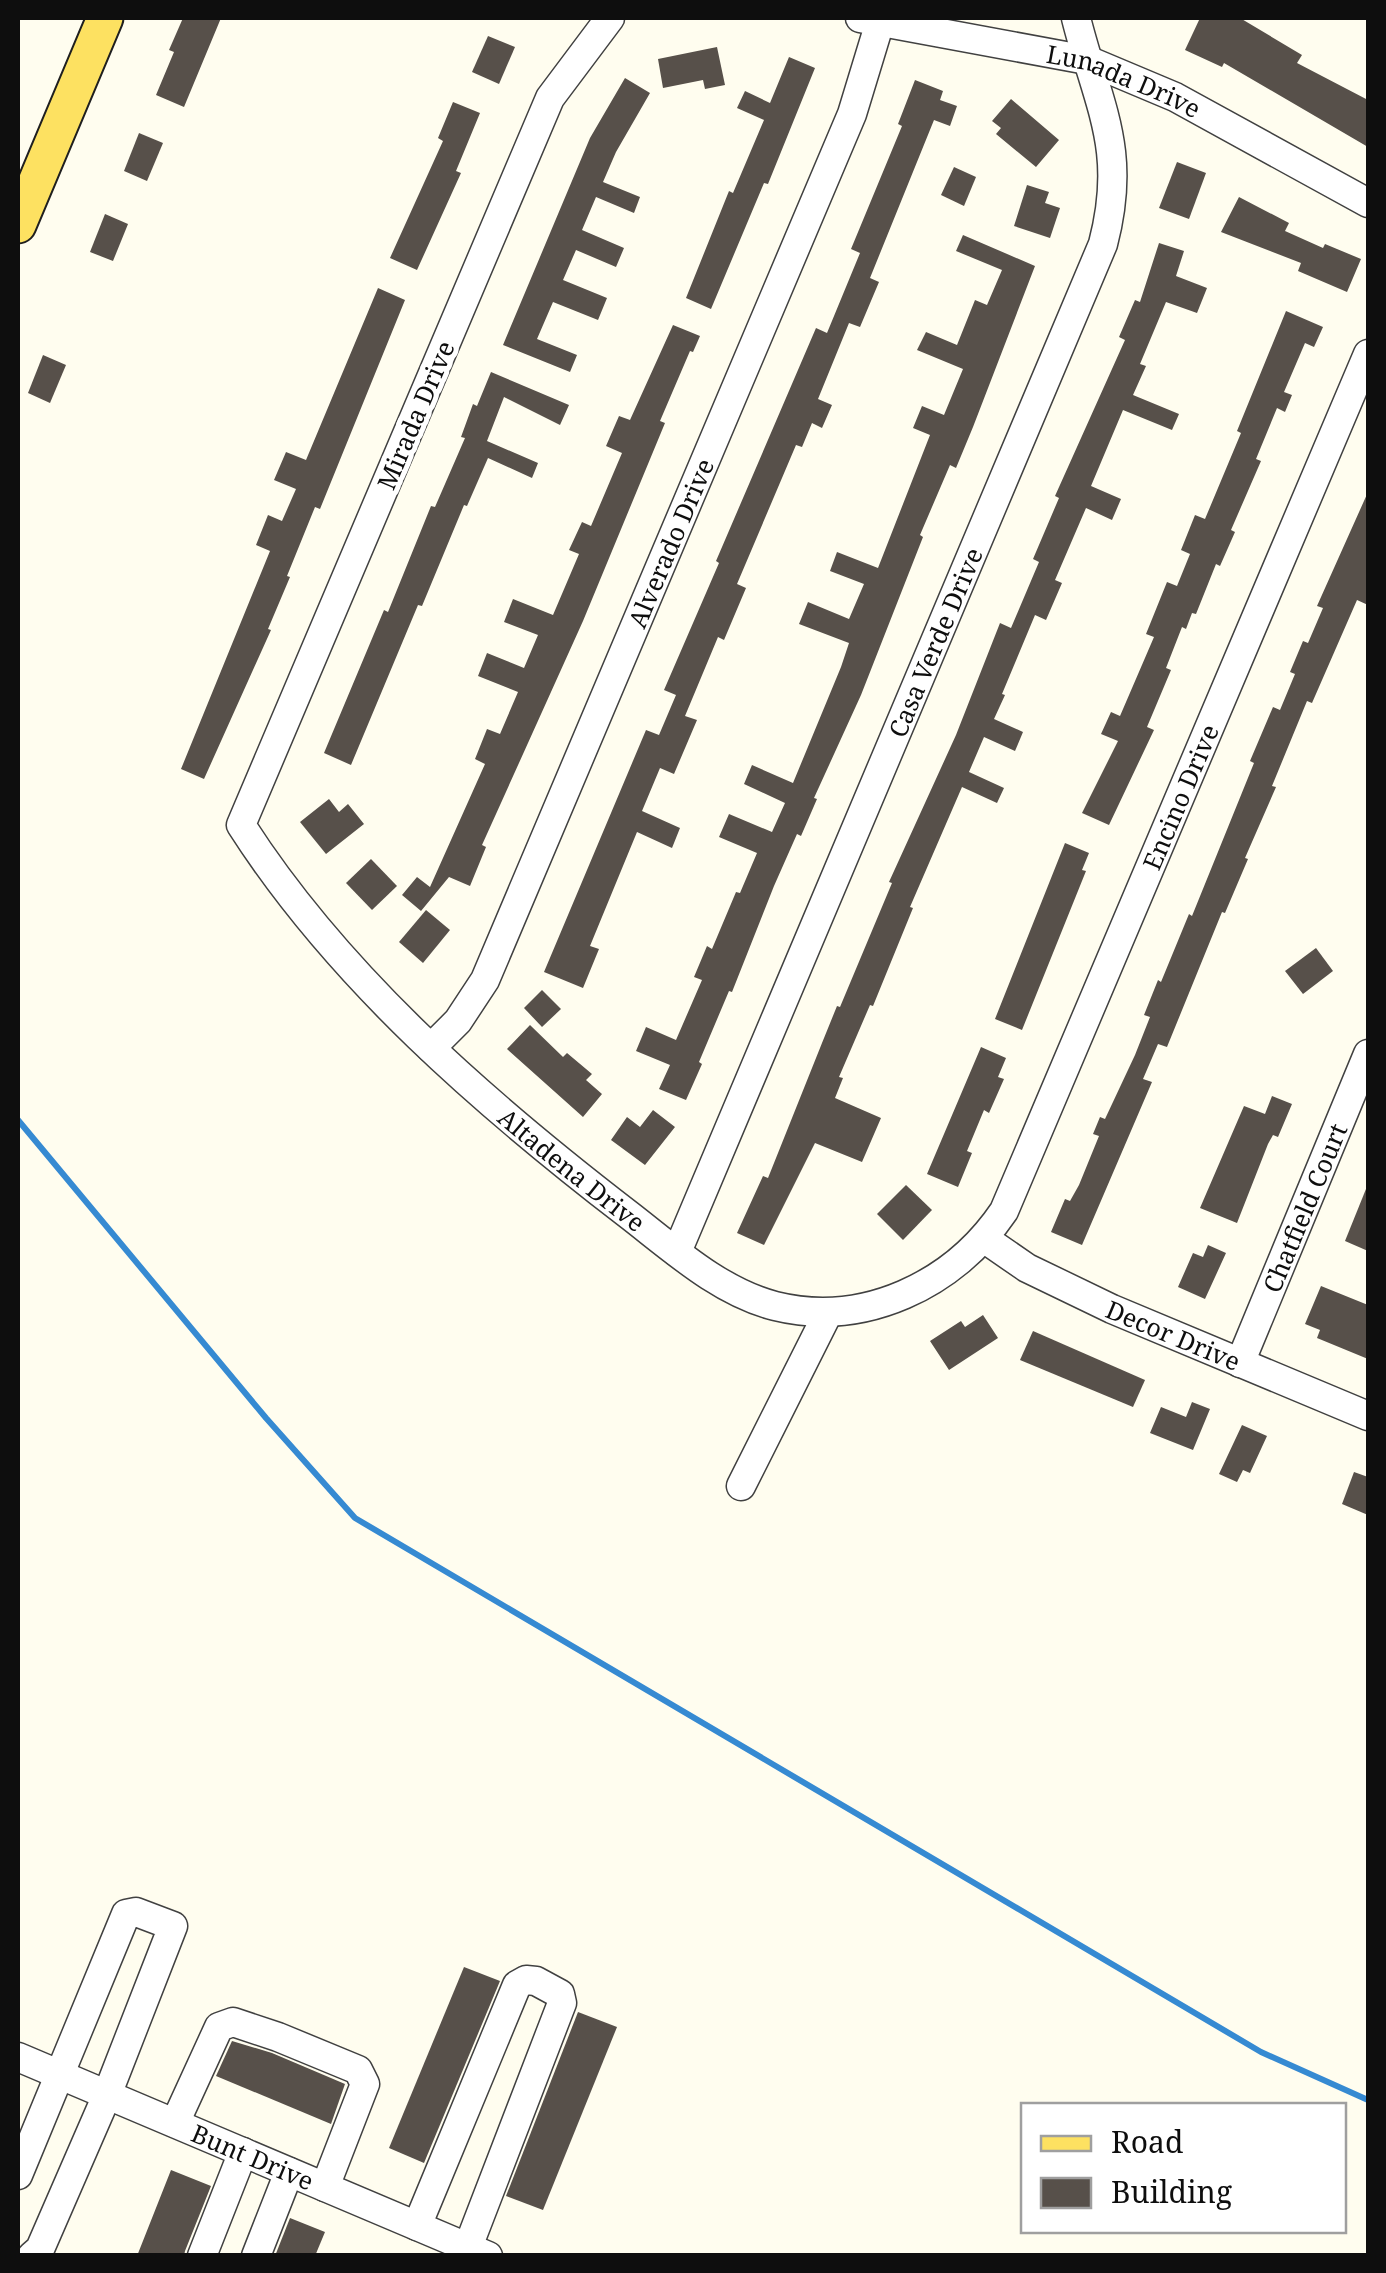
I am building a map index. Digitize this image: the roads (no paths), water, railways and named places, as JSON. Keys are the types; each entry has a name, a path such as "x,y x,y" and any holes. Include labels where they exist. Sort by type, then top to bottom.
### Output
{"main road":[{"path":"18,225 104,18"}],"street":[{"name":"Mirada Drive","path":"240,825 550,98 610,18"},
{"name":"Casa Verde Drive","path":"677,1252 1103,244 1114,186 1113,153 1076,18"},
{"name":"Lunada Drive","path":"870,20 1087,60 1175,96 1368,203"},
{"name":"Alverado Drive","path":"431,1048 458,1021 484,980 852,114 863,86 870,20"},
{"name":"Encino Drive","path":"985,1238 1004,1211 1368,354"},
{"name":"Altadena Drive","path":"240,825 264,862 352,966 431,1048 554,1157 677,1252 756,1301 806,1312 868,1309 905,1296 969,1254 985,1238"},
{"name":"Chatfield Court","path":"1240,1362 1368,1054"},
{"name":"Decor Drive","path":"985,1238 1054,1282 1368,1416"},
{"path":"742,1486 828,1313"},
{"path":"18,2175 126,1914 136,1912 173,1926 107,2095 40,2249 30,2256 18,2252"},
{"path":"417,2226 517,1985 526,1980 536,1981 560,1994 562,2003 478,2251"},
{"path":"175,2124 218,2028 233,2022 358,2070 365,2084 325,2187"},
{"name":"Bunt Drive","path":"18,2057 478,2251"},
{"path":"202,2256 243,2152"},
{"path":"256,2256 290,2172"}],"waterway":[{"path":"18,1120 266,1418 355,1518 1261,2052 1368,2100"}]}
